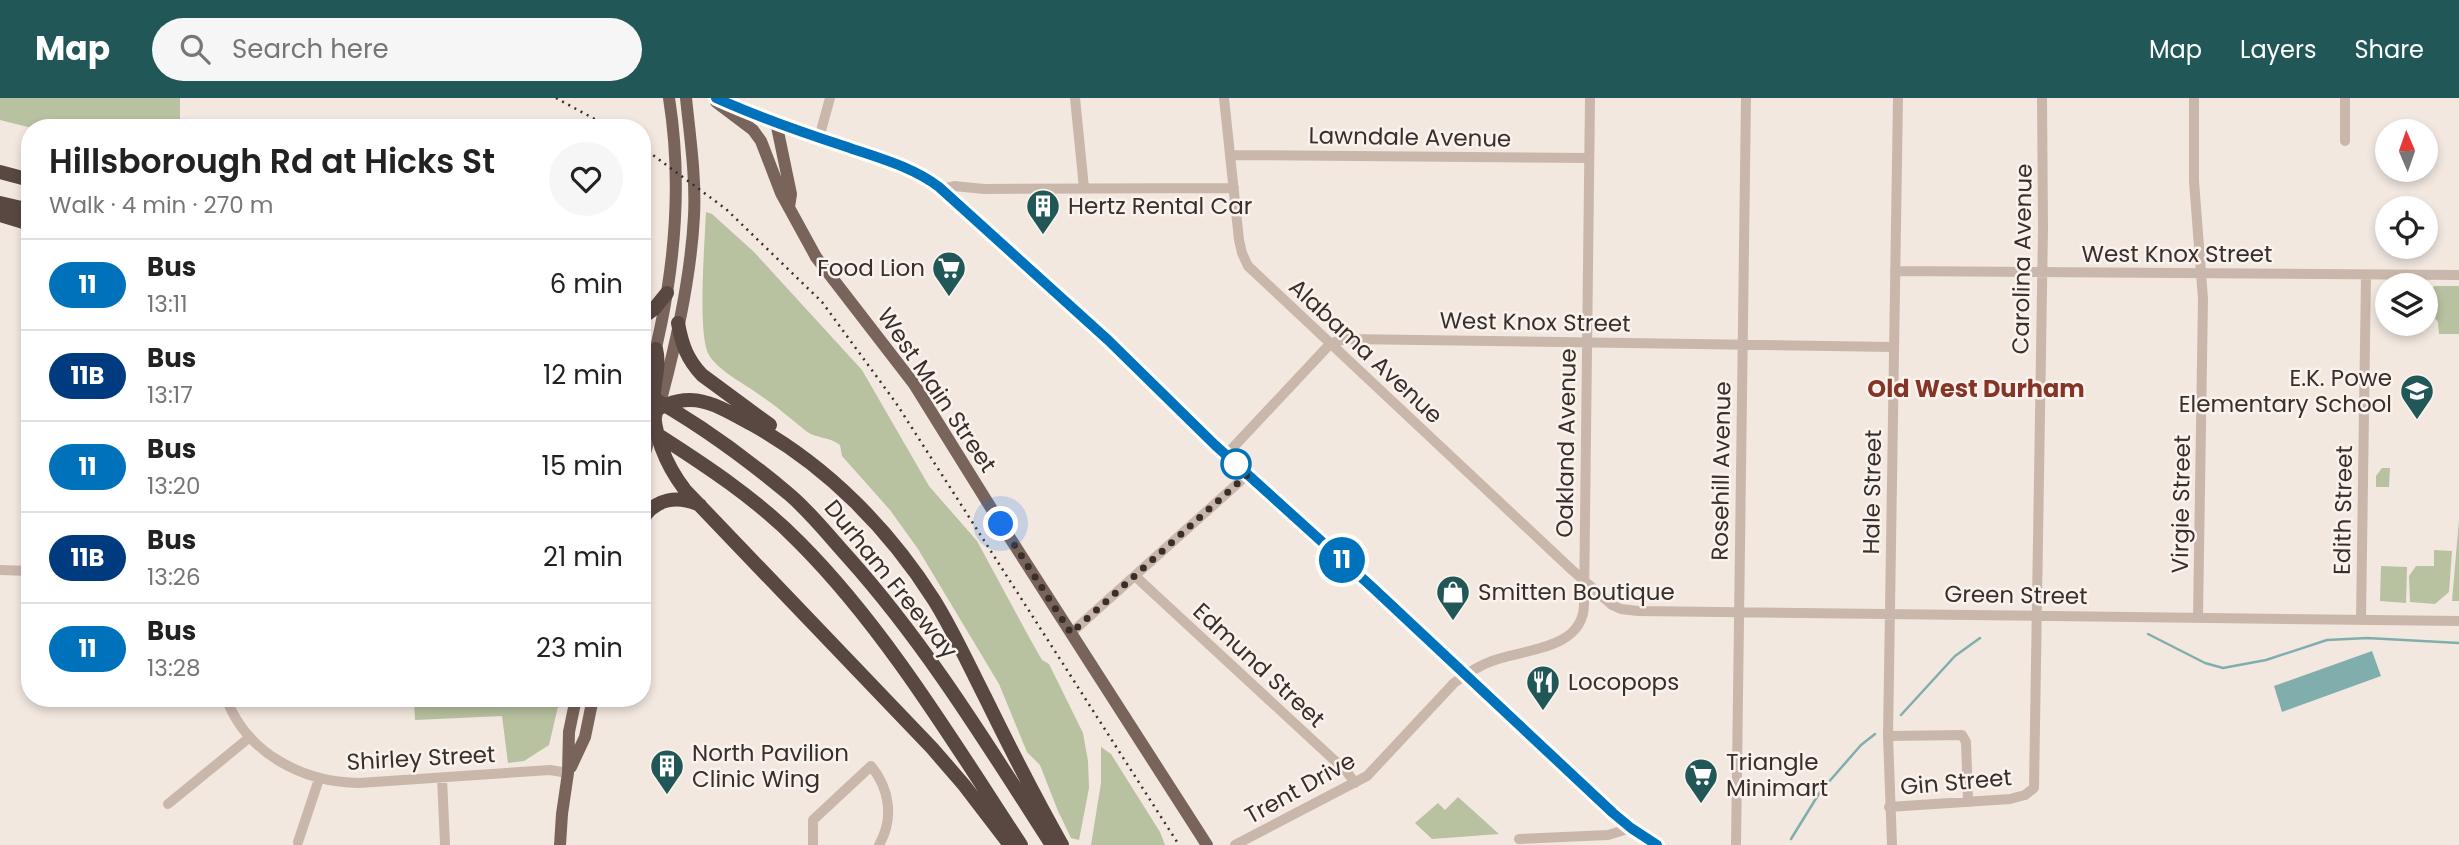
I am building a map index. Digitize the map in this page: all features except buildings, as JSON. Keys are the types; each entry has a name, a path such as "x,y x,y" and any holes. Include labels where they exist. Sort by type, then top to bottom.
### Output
{"highway":[{"path":"0,165 21,170"},
{"path":"0,172 21,178"},
{"path":"0,203 21,208"},
{"path":"0,215 21,221"},
{"path":"651,311 667,293"},
{"path":"678,323 684,351 702,375 781,434 796,450"},
{"path":"651,399 659,361 656,349"},
{"path":"651,407 677,400 699,399 721,407 796,450 819,467 861,509 923,583 954,634 1062,845"},
{"name":"Durham Freeway","path":"651,409 695,424 790,495 861,572 936,668 1052,845"},
{"name":"Durham Freeway","path":"651,410 689,454 783,527 831,576 903,670 1021,845"},
{"path":"651,415 662,453 671,471 944,762 1010,845"},
{"path":"651,509 664,500 689,500 701,506"}],"main road":[{"path":"656,349 667,293 675,223 676,174 669,98"},
{"path":"651,402 678,323 688,273 694,216 686,98"},
{"path":"714,98 911,169 944,192 1108,340 1247,475 1631,828 1657,845"},
{"name":"West Main Street","path":"714,98 753,130 761,141 781,193 816,257 914,384 1207,845"},
{"name":"West Main Street","path":"776,122 791,194 789,207"},
{"path":"560,845 568,773 569,732 574,707"},
{"path":"568,773 585,737 591,707"}],"street":[{"path":"819,138 830,98"},
{"path":"1075,98 1084,188"},
{"name":"Alabama Avenue","path":"1224,98 1239,240 1248,267 1583,579"},
{"name":"Oakland Avenue","path":"1583,579 1590,98"},
{"name":"Rosehill Avenue","path":"1736,845 1746,98"},
{"name":"Hale Street","path":"1892,845 1888,736 1898,98"},
{"name":"Carolina Avenue","path":"2025,795 2031,791 2034,784 2042,98"},
{"name":"Virgie Street","path":"2194,98 2194,195 2203,274 2198,617"},
{"path":"2345,98 2345,141"},
{"name":"Lawndale Avenue","path":"1230,155 1589,158"},
{"path":"944,192 985,189 1234,188"},
{"name":"West Knox Street","path":"1895,271 2459,275"},
{"name":"Edith Street","path":"2361,620 2366,275"},
{"name":"West Knox Street","path":"1331,343 1347,340 1894,347"},
{"path":"1226,455 1331,343"},
{"path":"1071,633 1247,475"},
{"path":"0,570 21,571"},
{"name":"Edmund Street","path":"1135,576 1347,772 1355,783"},
{"name":"Green Street","path":"1583,579 1621,610 2459,621"},
{"name":"Trent Drive","path":"1235,845 1369,774 1454,683 1466,675 1493,660 1545,648 1567,636 1583,616 1583,579"},
{"name":"Shirley Street","path":"230,707 250,737 281,763 318,779 337,783 550,770 568,773"},
{"path":"1888,736 1962,735 1966,742 1968,802"},
{"path":"168,804 250,737"},
{"path":"813,845 813,820 871,766 880,777 887,793 889,810 887,826 879,845"},
{"path":"442,778 445,844"},
{"path":"298,842 318,779"},
{"name":"Gin Street","path":"1889,807 2010,799 2025,795"},
{"path":"1519,839 1608,835 1631,828"}],"green space":[{"path":"0,98 180,98 180,119 21,119 21,125 0,120"},
{"path":"706,212 712,214 754,252 862,370 929,486 977,541 1042,660 1049,664 1083,733 1089,788 1079,840 1071,838 1040,765 1027,752 999,684 918,549 890,510 842,456 840,445 806,431 727,373 709,355 703,328"},
{"path":"2438,286 2459,286 2459,334 2439,334"},
{"path":"2382,468 2390,468 2389,487 2376,487 2376,476"},
{"path":"2459,520 2459,601 2452,601"},
{"path":"2434,550 2452,551 2449,592 2435,604 2410,602 2409,576 2416,566 2434,566"},
{"path":"2381,566 2407,567 2406,603 2380,601"},
{"path":"414,707 558,707 549,745 524,761 508,763 502,716 415,720"},
{"path":"1101,747 1111,754 1160,832 1165,845 1091,845 1101,783"},
{"path":"1458,797 1499,834 1432,839 1415,823 1438,803 1445,810"}],"water":[{"path":"2372,651 2381,676 2282,712 2274,686"}],"waterway":[{"path":"2148,634 2205,663 2223,668 2266,660 2327,640 2367,638 2459,643"},
{"path":"1901,715 1955,656 1980,638"},
{"path":"1791,839 1820,792 1861,745 1875,734"}],"railway":[{"path":"556,98 594,119"},
{"path":"651,154 726,209 822,302 896,403 1179,845"}],"bus line":[{"name":"11","path":"716,98 798,130 904,166 939,187 1108,340 1215,445 1372,587 1613,813 1657,845"}],"place":[{"name":"Hertz Rental Car","path":"1043,236"},
{"name":"Food Lion","path":"949,298"},
{"name":"E.K. Powe Elementary School","path":"2417,421"},
{"name":"Smitten Boutique","path":"1453,622"},
{"name":"Locopops","path":"1543,712"},
{"name":"North Pavilion Clinic Wing","path":"667,796"},
{"name":"Triangle Minimart","path":"1701,805"}],"district":[{"name":"Old West Durham","path":"1976,388"}],"route":[{"path":"1001,524 1071,633 1247,475 1236,464"}]}
